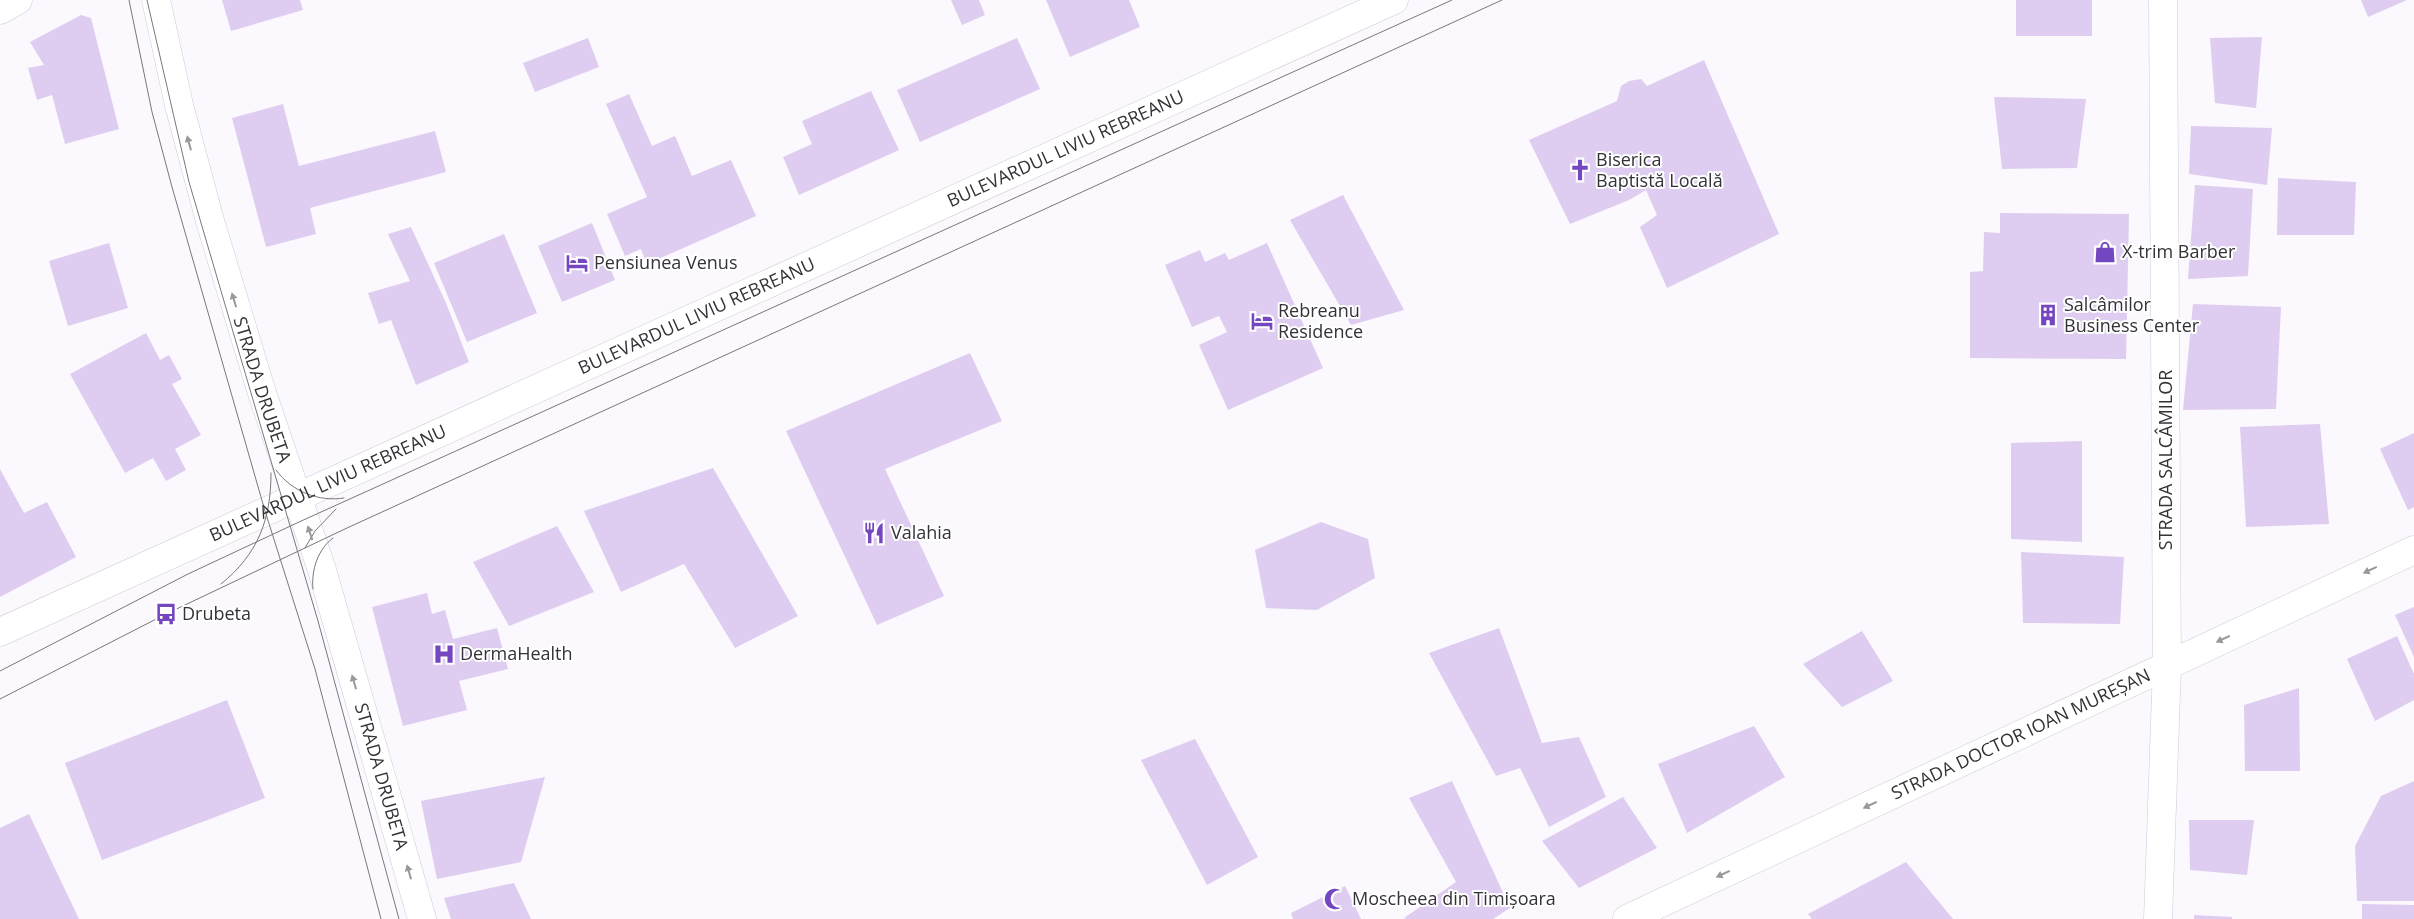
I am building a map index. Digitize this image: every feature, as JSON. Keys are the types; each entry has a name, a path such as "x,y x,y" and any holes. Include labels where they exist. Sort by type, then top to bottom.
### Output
{"street":[{"path":"0,10 18,0"},
{"name":"STRADA DRUBETA","path":"156,0 179,105 210,221 262,393 322,570 422,919"},
{"name":"BULEVARDUL LIVIU REBREANU","path":"0,632 1394,0"},
{"name":"STRADA SALCÂMILOR","path":"2158,919 2167,666 2163,0"},
{"name":"STRADA DOCTOR IOAN MUREȘAN","path":"1627,919 2414,550"}],"building":[{"path":"222,0 300,0 303,10 231,31"},
{"path":"951,0 979,0 985,15 962,25"},
{"path":"1046,0 1129,0 1140,27 1070,57"},
{"path":"2016,0 2092,0 2092,36 2016,36"},
{"path":"2361,0 2407,0 2368,17"},
{"path":"81,15 91,18 119,129 65,144 52,95 37,100 28,68 44,65 30,42"},
{"path":"2262,37 2256,108 2215,103 2210,38"},
{"path":"588,38 599,67 535,92 523,63"},
{"path":"1017,38 1040,89 920,142 897,90"},
{"path":"1704,60 1779,234 1667,288 1640,227 1657,215 1646,190 1629,200 1570,224 1529,140 1617,101 1621,86 1629,81 1641,79 1647,86"},
{"path":"871,91 899,150 799,195 783,157 812,144 802,121"},
{"path":"629,94 652,146 675,136 692,176 731,160 756,216 647,264 641,249 625,256 607,214 647,197 606,104"},
{"path":"1994,97 2086,99 2077,168 2002,169"},
{"path":"283,104 299,166 435,131 446,172 310,208 316,234 266,247 232,118"},
{"path":"2191,126 2272,128 2267,185 2189,174"},
{"path":"2278,178 2356,182 2354,235 2277,235"},
{"path":"2195,185 2253,189 2248,276 2188,279"},
{"path":"1343,195 1404,310 1351,325 1290,220"},
{"name":"Salcâmilor Business Center","path":"2000,213 2129,214 2126,359 1970,358 1970,272 1983,271 1984,232 2000,233"},
{"name":"Pensiunea Venus","path":"592,223 615,280 562,302 538,246"},
{"path":"411,227 446,303 469,362 416,385 391,320 379,324 368,293 410,281 388,234"},
{"path":"504,234 537,313 467,342 434,263"},
{"path":"109,243 128,308 68,326 49,261"},
{"name":"Rebreanu Residence","path":"1267,243 1323,368 1228,410 1199,345 1227,332 1219,316 1192,327 1165,265 1200,250 1205,262 1225,253 1229,260"},
{"path":"2193,304 2281,307 2276,409 2183,410"},
{"path":"146,333 160,360 169,355 182,379 172,384 201,435 175,449 186,470 166,481 153,458 125,473 70,374"},
{"name":"Valahia","path":"970,353 1002,421 885,469 944,596 877,625 786,431"},
{"path":"2320,424 2329,524 2246,527 2240,427"},
{"path":"2414,433 2414,507 2408,510 2380,449"},
{"path":"2082,441 2082,542 2011,539 2011,443"},
{"path":"713,468 798,616 735,648 684,564 621,592 584,511"},
{"path":"0,469 24,513 47,502 76,557 0,597"},
{"path":"1321,522 1368,539 1375,578 1317,610 1266,608 1255,550"},
{"path":"557,526 594,592 509,626 473,562"},
{"path":"2021,552 2124,557 2120,624 2023,623"},
{"name":"DermaHealth","path":"427,593 432,614 445,610 453,639 497,628 508,669 459,681 467,710 403,726 372,607"},
{"path":"2414,607 2414,657 2395,615"},
{"path":"1499,628 1542,743 1579,737 1606,797 1549,827 1520,768 1496,776 1429,653"},
{"path":"1862,631 1893,681 1842,707 1803,664"},
{"path":"2397,636 2414,674 2414,700 2375,721 2347,659"},
{"path":"2299,688 2300,771 2245,771 2244,705"},
{"path":"227,700 265,798 102,860 65,763"},
{"path":"1754,726 1785,777 1687,833 1658,764"},
{"path":"1195,739 1258,857 1207,885 1141,760"},
{"path":"545,777 521,862 437,879 421,801"},
{"path":"1452,781 1510,908 1493,919 1406,919 1404,918 1456,882 1409,798"},
{"path":"2414,781 2414,901 2357,901 2355,846 2381,796"},
{"path":"1623,797 1657,848 1579,888 1542,841"},
{"path":"29,814 79,919 0,919 0,828"},
{"path":"2189,820 2254,820 2247,875 2190,870"},
{"path":"1906,862 1953,919 1812,919 1808,914"},
{"path":"514,883 531,919 451,919 444,898"},
{"name":"Moscheea din Timișoara","path":"1345,886 1361,919 1293,919 1291,913"},
{"path":"2362,904 2414,905 2414,919 2362,919"},
{"path":"2194,915 2232,917 2232,919 2194,919"}],"tram line":[{"path":"129,0 152,112 172,187 265,511 315,669 381,919"},
{"path":"147,0 189,182 318,621 399,919"},
{"path":"0,671 188,574 299,522 1452,0"},
{"path":"0,699 166,614 347,528 1502,0"},
{"path":"276,470 282,478 307,494 325,498 344,498"},
{"path":"221,584 244,561 260,535 268,506 271,473"},
{"path":"305,548 315,531 336,509"},
{"path":"313,589 314,567 323,548 333,538"}],"place":[{"name":"Biserica Baptistă Locală","path":"1580,170"},
{"name":"X-trim Barber","path":"2105,252"},
{"name":"Pensiunea Venus","path":"577,263"},
{"name":"Salcâmilor Business Center","path":"2048,315"},
{"name":"Rebreanu Residence","path":"1262,321"},
{"name":"Valahia","path":"874,533"},
{"name":"Drubeta","path":"166,614"},
{"name":"DermaHealth","path":"444,654"},
{"name":"Moscheea din Timișoara","path":"1335,899"}]}
